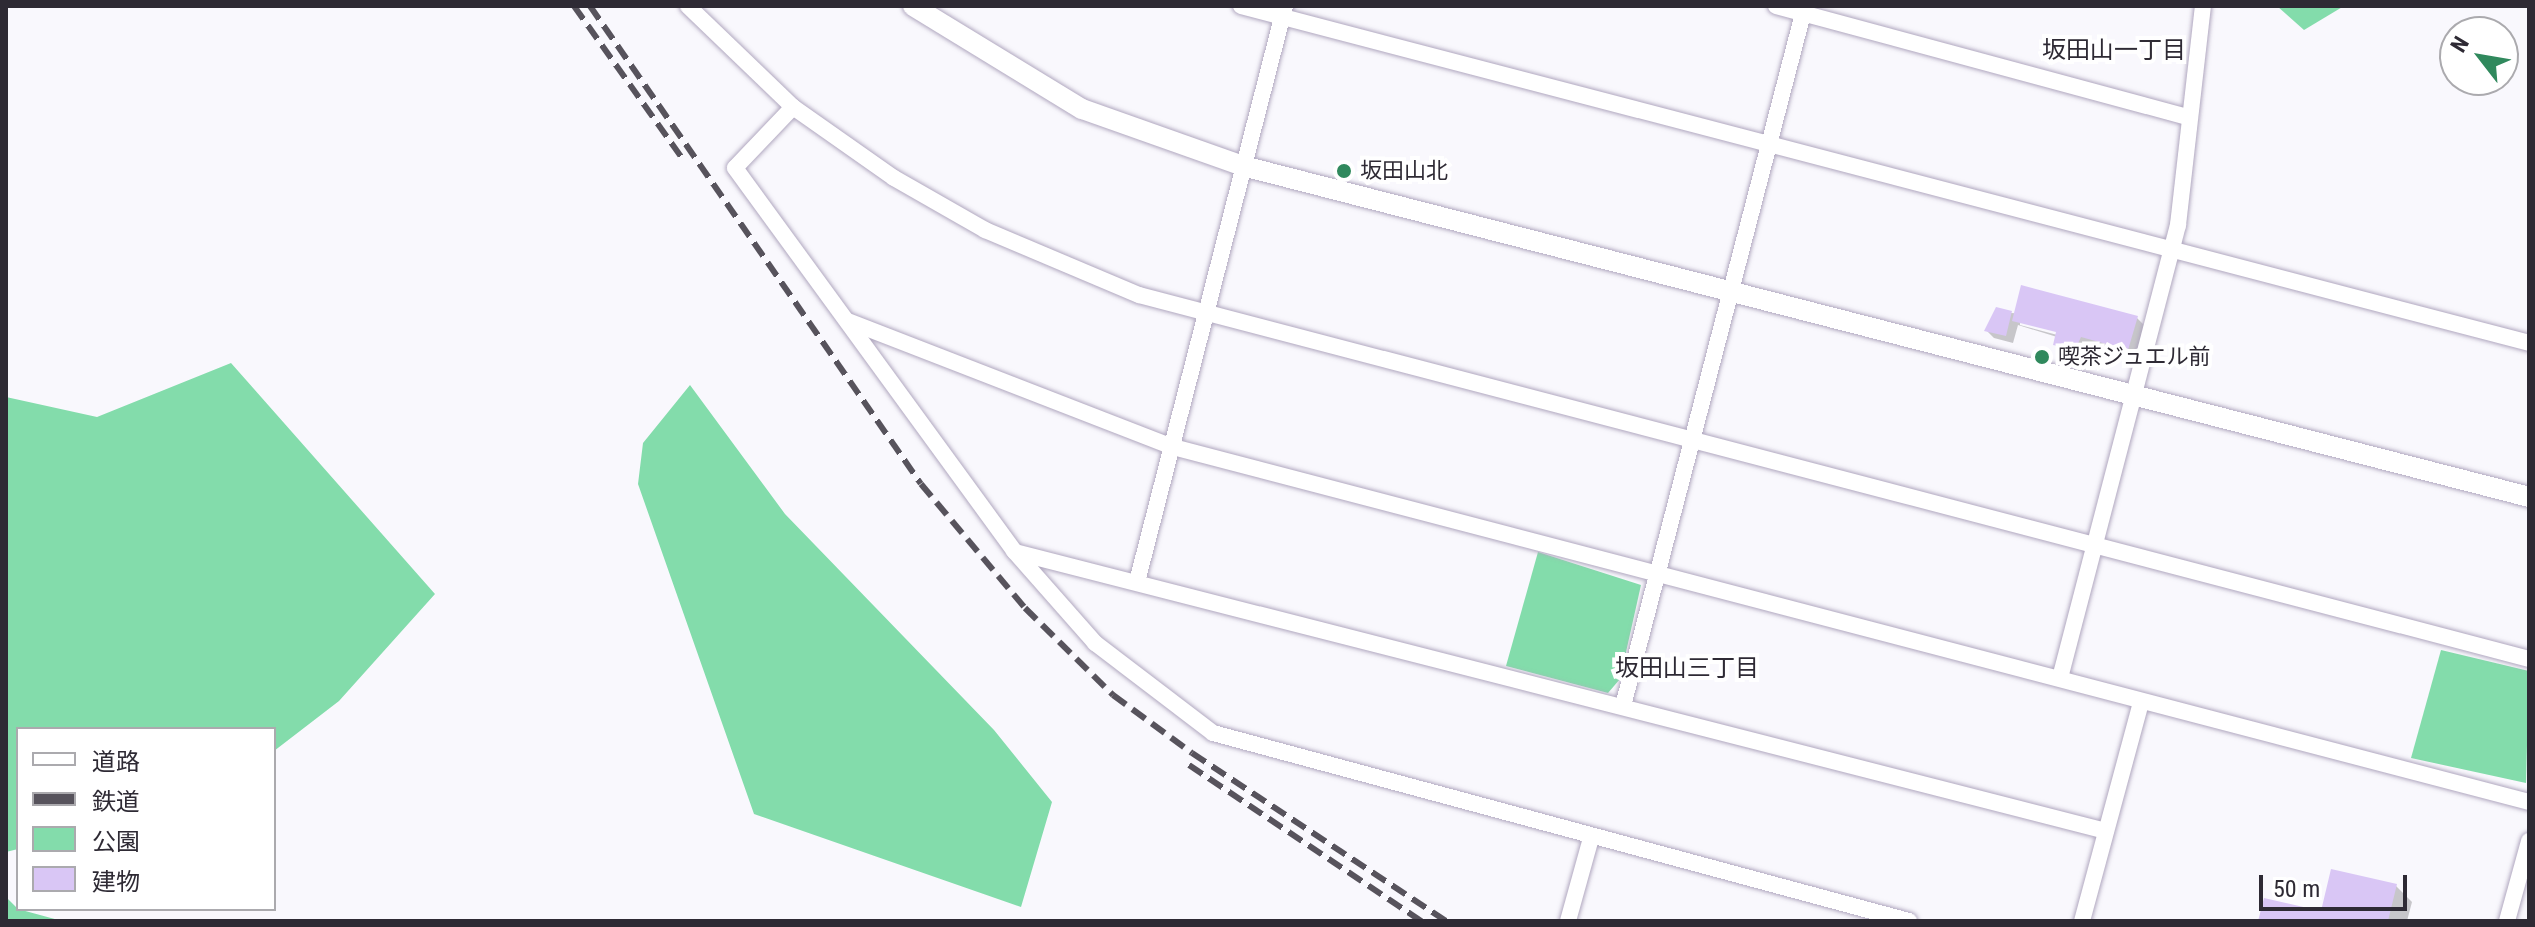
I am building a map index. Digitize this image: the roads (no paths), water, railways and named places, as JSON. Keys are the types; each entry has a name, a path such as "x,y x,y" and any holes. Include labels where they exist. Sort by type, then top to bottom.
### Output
{"street":[{"path":"688,6 793,107 985,230 1206,316 2529,659"},
{"path":"913,6 1082,109 1243,166 2135,400 2529,497"},
{"path":"1241,6 1283,12 1769,146 2529,343"},
{"path":"1776,6 1804,10 2188,117"},
{"path":"2060,678 2097,548 2172,250 2203,6"},
{"path":"1623,706 1804,10"},
{"path":"1138,578 1283,12"},
{"path":"793,107 735,168 1014,551 1095,643 1213,733 1591,838 1909,921"},
{"path":"848,321 1173,447 2060,678 2141,703 2529,802"},
{"path":"1014,551 1138,578 2106,831"},
{"path":"2082,921 2141,703"},
{"path":"1568,921 1591,838"},
{"path":"2507,921 2529,841"}],"railway":[{"path":"574,6 682,158"},
{"path":"590,6 921,484 1025,608 1113,695 1192,753 1446,921"},
{"path":"1189,765 1421,921"}],"place":[{"name":"坂田山北","path":"1344,171"},
{"name":"喫茶ジュエル前","path":"2042,357"}],"district":[{"name":"坂田山一丁目","path":"2114,51"},
{"name":"坂田山三丁目","path":"1687,669"}]}
